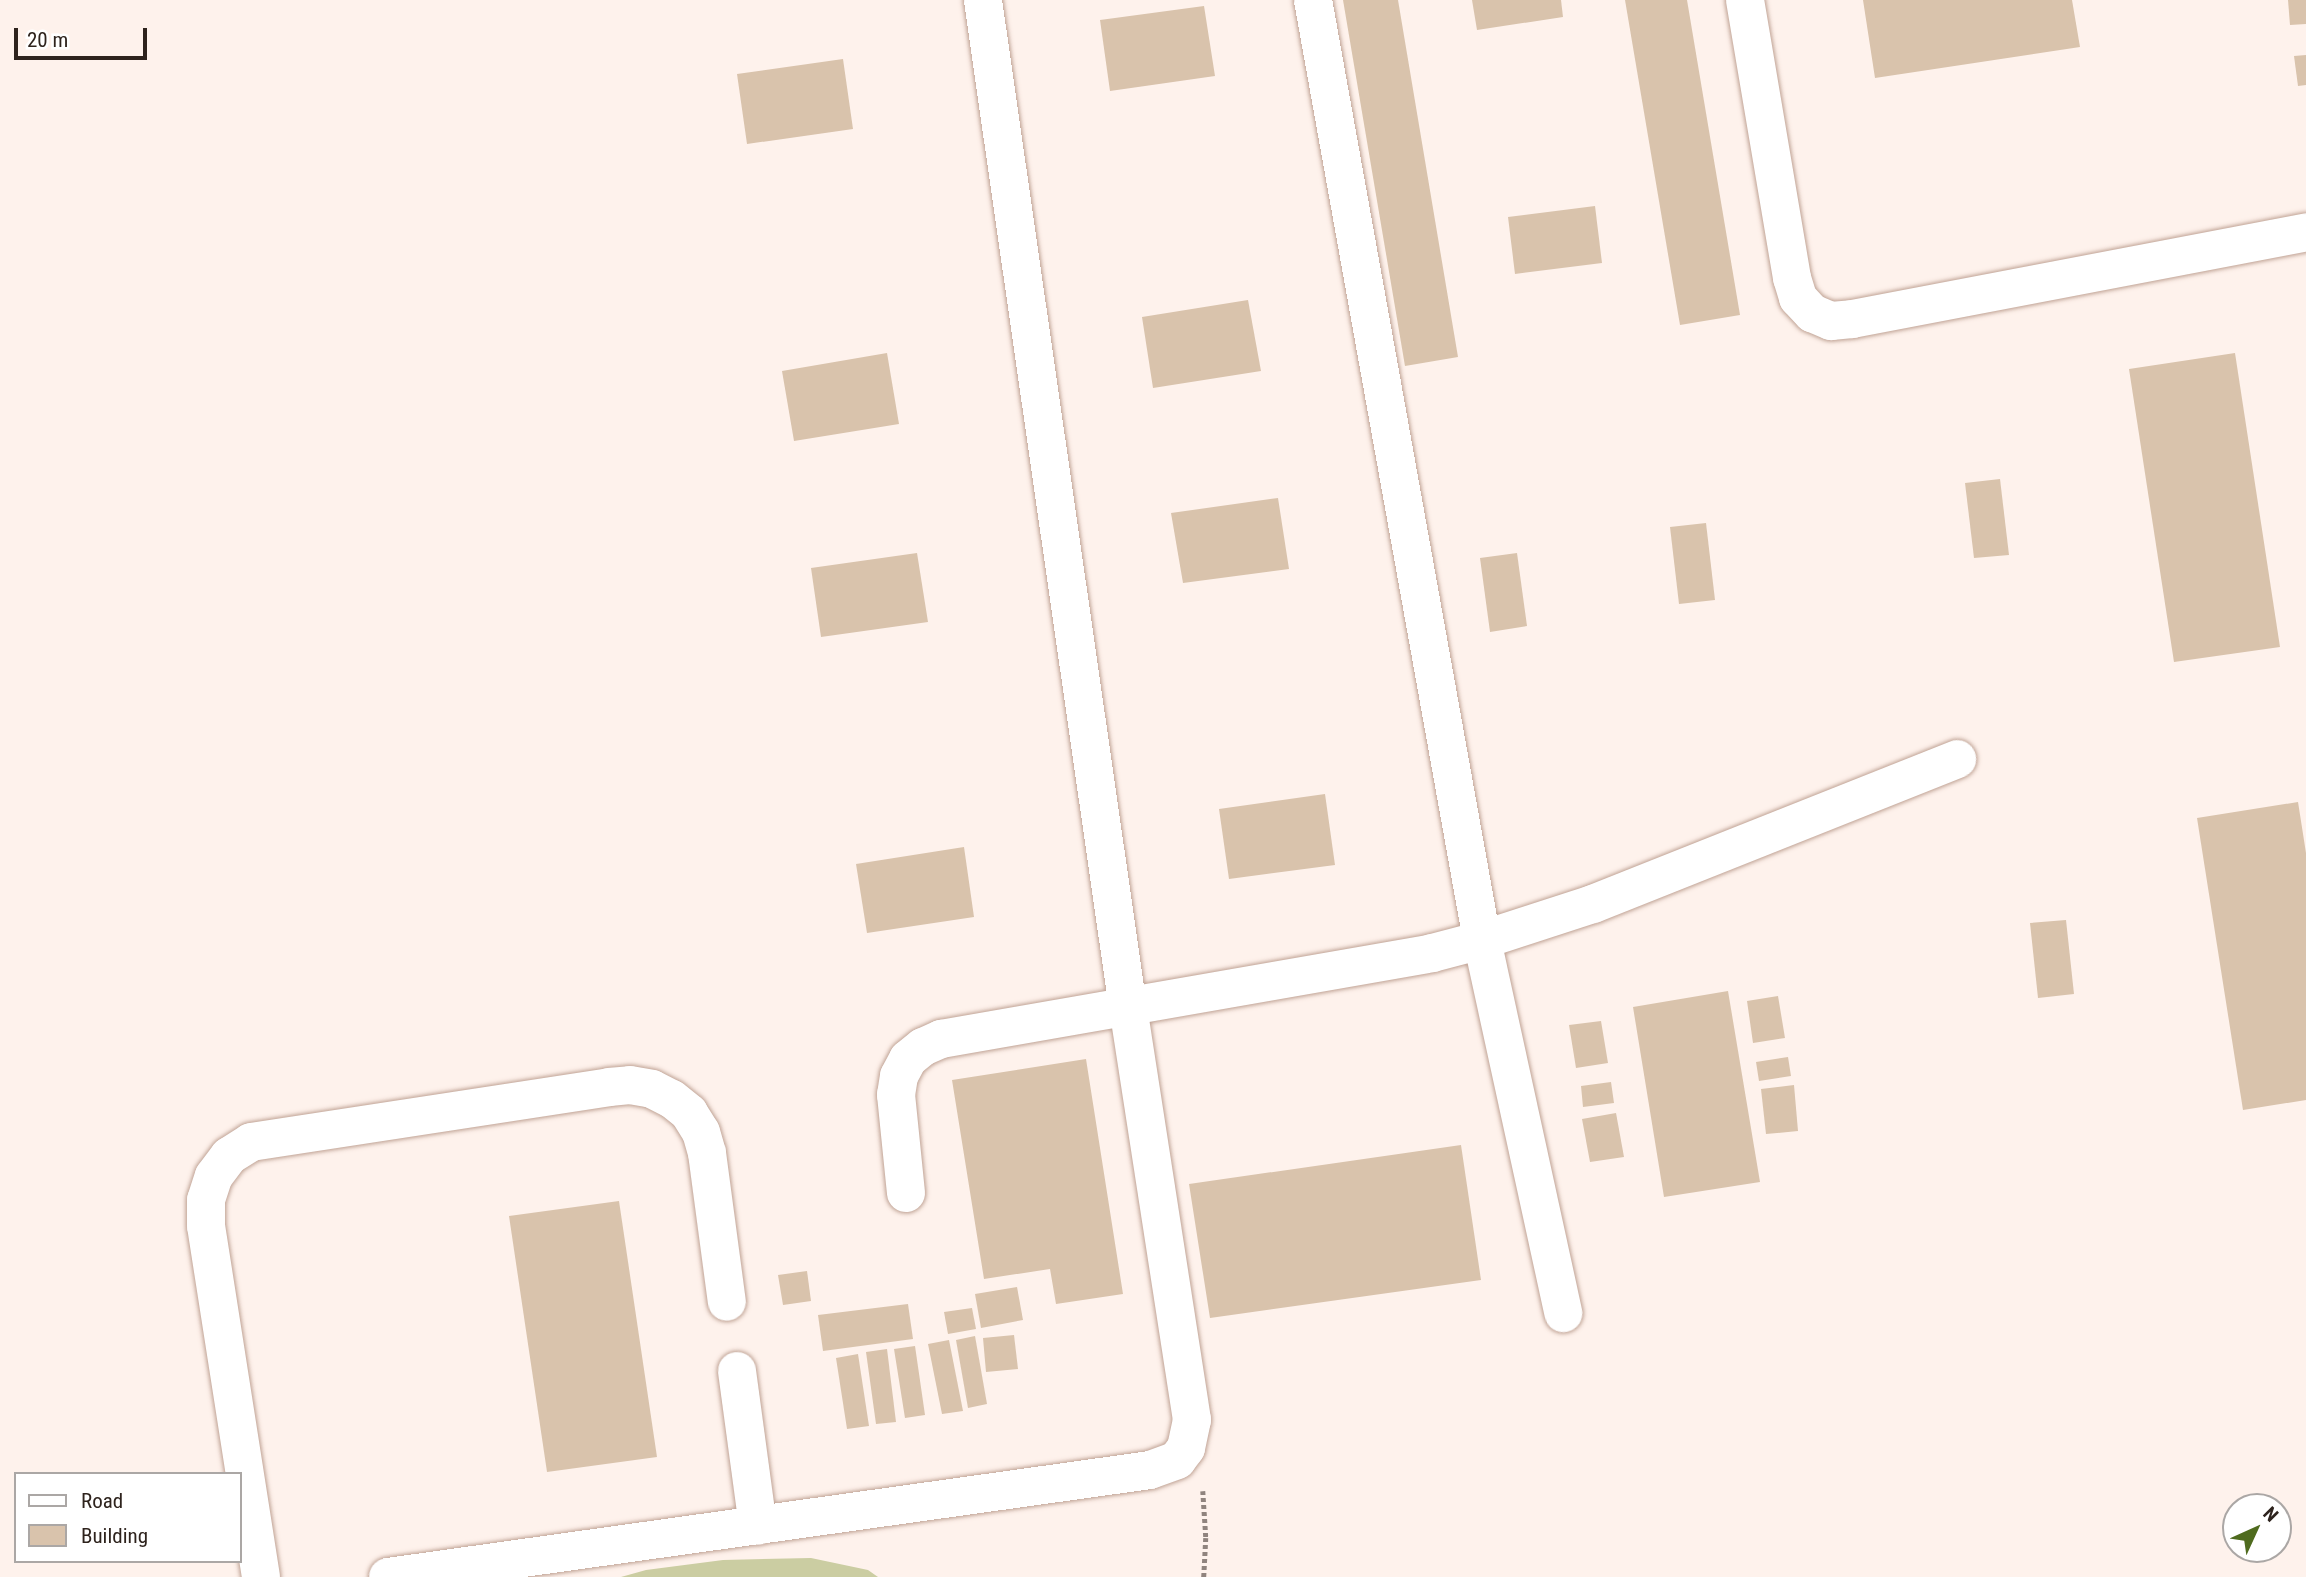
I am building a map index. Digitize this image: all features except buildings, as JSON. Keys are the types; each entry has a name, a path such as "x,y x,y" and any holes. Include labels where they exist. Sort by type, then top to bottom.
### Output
{"lane":[{"path":"388,1577 1150,1470 1177,1460 1186,1448 1192,1420 1128,1008 983,0"},
{"path":"1313,0 1482,940 1563,1313"},
{"path":"1745,0 1791,278 1798,298 1812,313 1831,321 2306,232"},
{"path":"906,1193 896,1095 899,1076 908,1059 923,1047 941,1039 1432,953 1482,940 1593,904 1957,759"},
{"path":"261,1577 206,1226 206,1200 214,1176 229,1156 251,1142 608,1087 631,1085 652,1089 672,1099 689,1113 701,1132 707,1153 727,1302"},
{"path":"737,1371 758,1526"}],"path":[{"path":"1191,1434 1205,1503 1204,1577"}],"green space":[{"path":"811,1558 868,1570 878,1577 621,1577 646,1570 723,1560"}]}
